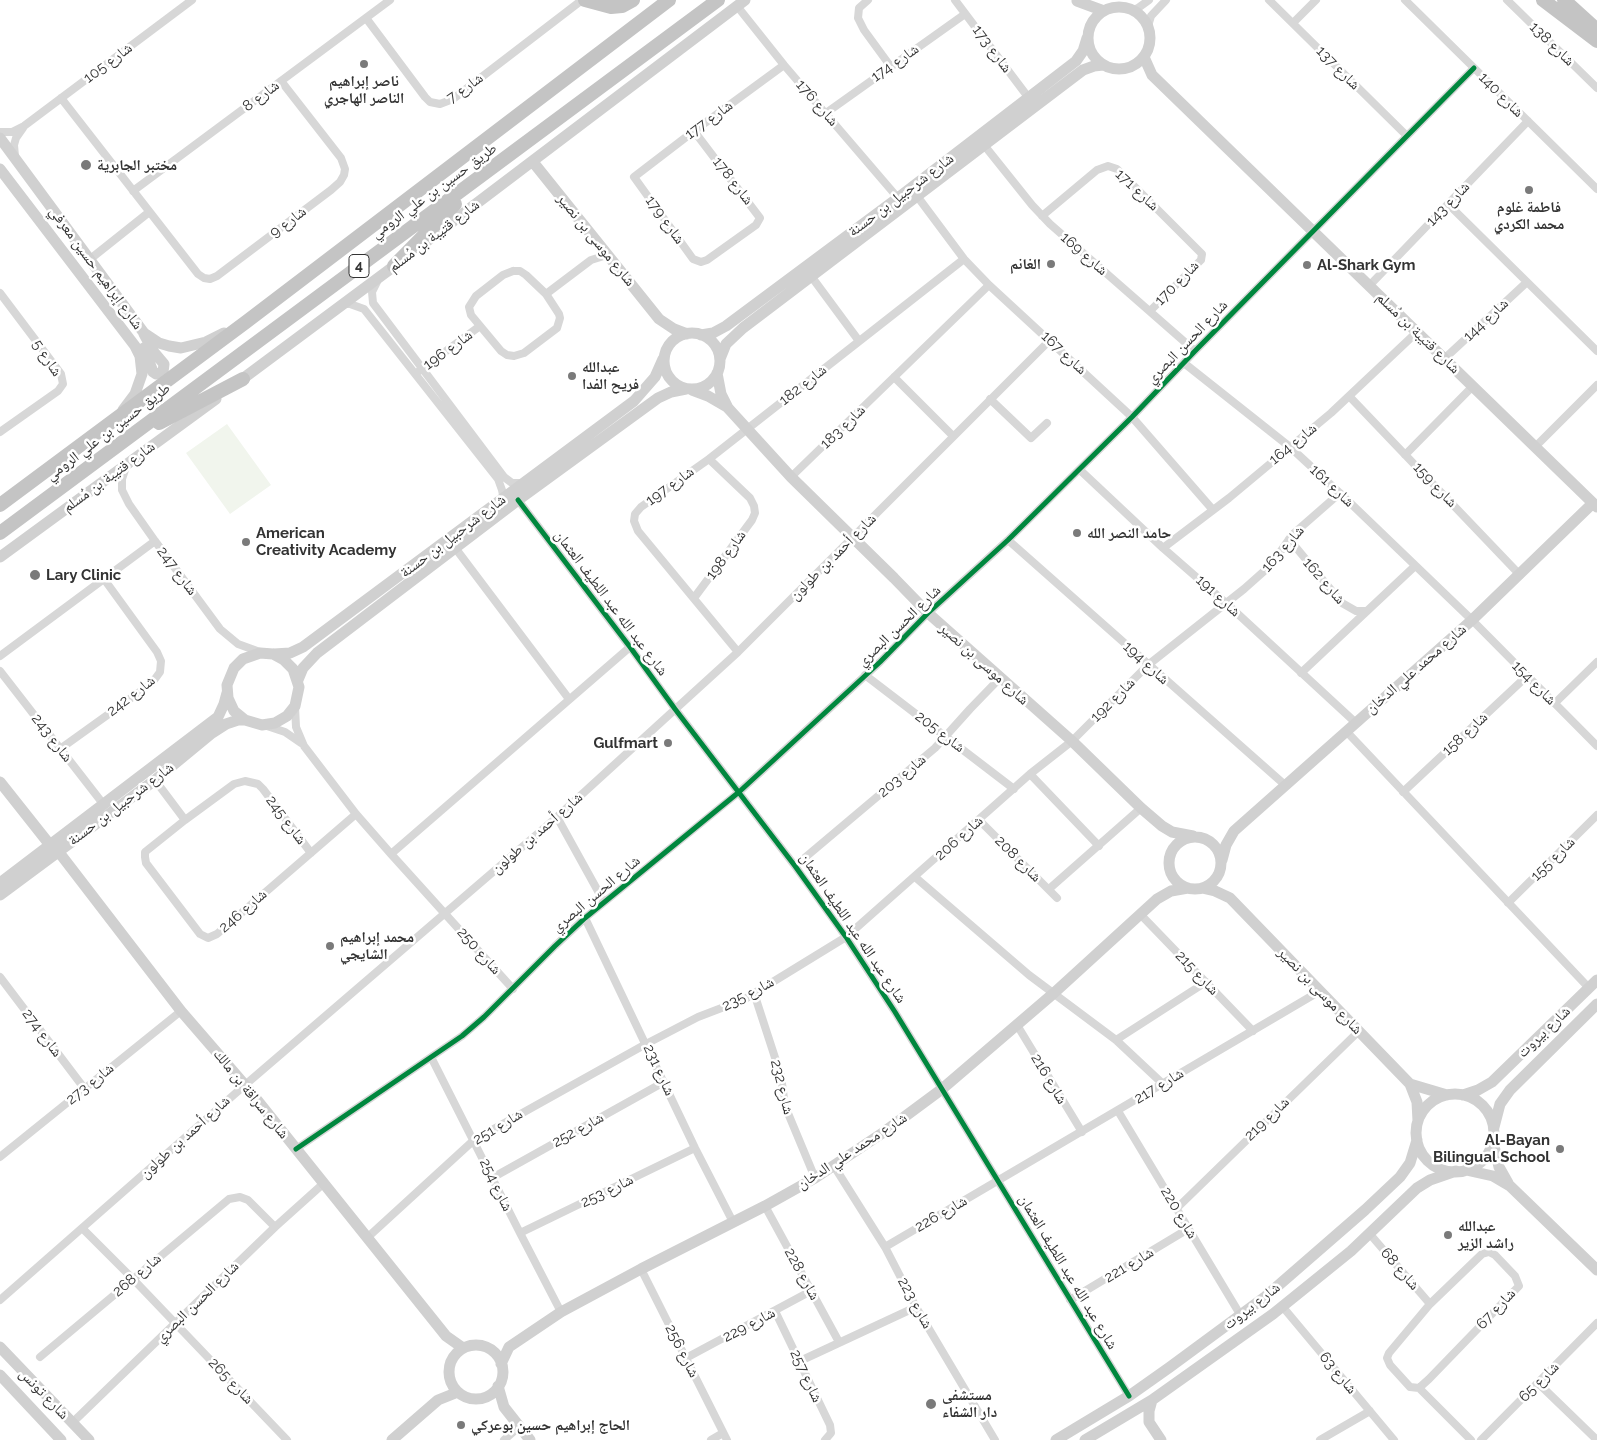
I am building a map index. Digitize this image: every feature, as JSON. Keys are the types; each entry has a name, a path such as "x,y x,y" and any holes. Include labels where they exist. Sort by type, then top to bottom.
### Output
{"highway":[{"path":"584,0 611,8 622,6 633,0"},
{"name":"طريق حسين بن علي الرومي","path":"0,505 246,322 669,0"},
{"name":"طريق حسين بن علي الرومي","path":"0,534 118,444 720,0"},
{"path":"1543,0 1597,41"},
{"path":"1564,0 1597,30"},
{"path":"394,266 486,172"},
{"path":"118,444 243,379"}],"street":[{"name":"شارع 105","path":"0,132 12,132 24,126 192,0"},
{"name":"شارع 8","path":"133,191 390,0"},
{"name":"شارع 7","path":"366,18 425,97 430,102 440,104 453,99 584,0"},
{"path":"868,0 859,8 858,18 864,30 891,67"},
{"name":"شارع 173","path":"955,0 1028,97"},
{"path":"1149,0 1138,8 1131,10 1114,8 1104,11 1092,22 1088,38 1092,54 1103,65 1113,69 1129,68 1144,57 1150,43 1148,26 1151,16 1166,0"},
{"name":"شارع 137","path":"1269,0 1406,135"},
{"path":"1293,23 1316,0"},
{"name":"شارع 140","path":"1405,0 1597,189"},
{"name":"شارع 138","path":"1507,0 1597,88"},
{"path":"1077,1 1104,11"},
{"path":"1077,1 1092,22"},
{"name":"شارع 176","path":"741,3 784,65 898,198"},
{"name":"شارع قتيبة بن مُسلم","path":"0,558 380,277 741,3"},
{"path":"1131,10 1142,17 1148,26"},
{"name":"شارع 174","path":"826,113 965,14"},
{"name":"شارع شرحبيل بن حسنة","path":"701,335 713,333 726,326 898,198 1079,58 1088,38"},
{"name":"شارع قتيبة بن مُسلم","path":"1144,57 1152,75"},
{"name":"شارع 177","path":"634,176 784,65"},
{"name":"شارع شرحبيل بن حسنة","path":"720,359 726,344 737,333 811,276 1083,70 1103,65"},
{"name":"شارع قتيبة بن مُسلم","path":"1129,68 1141,70 1152,75 1595,505"},
{"name":"شارع الحسن البصري","path":"296,1149 462,1036 585,918 739,792 866,675 1080,470 1406,135 1474,68"},
{"name":"شارع 9","path":"61,98 148,213 198,274 210,279 217,276 340,182 345,172 341,158 281,81"},
{"name":"شارع 143","path":"1369,286 1528,122"},
{"name":"شارع 105","path":"16,158 14,152 16,138 24,126"},
{"name":"شارع 178","path":"694,131 760,218 756,225 707,260 698,261"},
{"name":"شارع إبراهيم حسين معرفي","path":"0,138 144,333 159,343 181,348 206,342 246,322"},
{"name":"شارع 169","path":"984,145 1042,216 1195,352"},
{"name":"شارع موسى بن نصير","path":"533,162 659,319 666,336 664,356"},
{"name":"شارع 171","path":"1042,216 1097,170 1103,167 1113,167 1202,254"},
{"name":"شارع إبراهيم حسين معرفي","path":"1,172 136,346 141,360 142,374 139,387 128,405 115,418"},
{"name":"شارع 179","path":"634,176 693,258 698,261"},
{"name":"شارع 167","path":"917,196 964,259 989,285 1132,417 1213,510"},
{"path":"1448,204 1597,351"},
{"path":"89,260 148,213"},
{"name":"شارع 170","path":"1150,311 1201,260 1202,254"},
{"path":"546,294 591,260 607,255"},
{"name":"شارع 182","path":"746,428 964,259"},
{"name":"شارع 196","path":"520,271 546,294 559,314 560,322 557,328 524,353 514,356 507,356 501,351 470,312 469,306 472,300 510,272 520,271"},
{"path":"811,276 859,341"},
{"path":"380,277 372,292 374,303 419,372 498,479 503,495 500,501"},
{"name":"شارع 144","path":"1444,359 1527,282"},
{"name":"شارع 183","path":"791,477 989,285"},
{"path":"93,292 116,309 139,340 153,372 160,374 164,370 164,364 153,350 144,333"},
{"name":"شارع 5","path":"0,293 61,374 63,384 58,391 0,432"},
{"path":"342,304 350,304 364,309 419,372 507,480 512,483 524,483"},
{"name":"شارع موسى بن نصير","path":"659,319 674,329 687,334"},
{"name":"شارع 196","path":"419,372 480,326"},
{"name":"شارع 164","path":"1163,548 1213,510 1331,413 1417,332"},
{"path":"687,334 701,335 713,342 718,350 720,359 717,373 708,384 689,390 678,386 670,380 664,368 664,356 671,342 678,336 687,334"},
{"name":"شارع أحمد بن طولون","path":"0,1300 245,1085 557,817 738,652 1050,340"},
{"name":"شارع شرحبيل بن حسنة","path":"270,654 286,654 303,647 634,401 655,377 664,356"},
{"name":"شارع 161","path":"1184,363 1290,447 1472,620"},
{"name":"شارع موسى بن نصير","path":"717,373 720,394 728,408 791,477 928,614 1072,741 1162,826 1178,834 1197,837"},
{"path":"894,378 953,436"},
{"path":"1535,447 1597,385"},
{"path":"1405,455 1473,386"},
{"name":"شارع موسى بن نصير","path":"689,390 708,396 728,408"},
{"name":"شارع شرحبيل بن حسنة","path":"298,680 303,668 317,654 518,500 658,398 671,392 689,390"},
{"name":"شارع 159","path":"1349,396 1520,574"},
{"path":"990,399 1031,438 1047,423"},
{"name":"شارع 197","path":"634,517 641,507 709,458 746,428"},
{"name":"شارع 197","path":"709,458 747,494 753,502 755,510"},
{"name":"شارع 247","path":"128,463 122,479 122,490 129,504 220,629 238,644 251,650 270,654"},
{"name":"شارع 191","path":"1080,470 1356,723"},
{"name":"شارع 163","path":"1226,603 1271,565 1289,539 1340,493"},
{"name":"شارع عبد الله عبد اللطيف العثمان","path":"518,500 796,866 846,937 895,1012 1129,1396"},
{"name":"شارع محمد علي الدخان","path":"1221,865 1224,850 1234,831 1472,620 1595,505"},
{"name":"شارع 198","path":"694,598 752,520 755,510"},
{"name":"شارع 198","path":"634,517 638,531 738,652"},
{"name":"شارع 162","path":"1289,539 1342,603 1356,611 1366,611"},
{"name":"شارع 194","path":"1008,540 1285,785"},
{"path":"0,656 155,541"},
{"path":"456,549 569,699"},
{"name":"شارع 162","path":"1301,673 1416,566"},
{"name":"شارع 242","path":"60,749 152,682 160,672 160,660 157,652 104,579"},
{"name":"شارع 192","path":"1072,741 1148,664 1226,603"},
{"name":"شارع 154","path":"1472,620 1597,746"},
{"path":"391,854 630,647"},
{"path":"262,725 275,723 287,716 295,706 299,694 298,680 289,664 270,654 248,656 238,663 229,679 227,691 231,704 234,711 245,720 285,732 304,746"},
{"path":"1555,703 1597,662"},
{"name":"شارع 243","path":"0,671 104,804"},
{"name":"شارع 205","path":"866,675 1014,789"},
{"name":"شارع 158","path":"1403,792 1527,676"},
{"name":"شارع 203","path":"796,866 946,737 1000,678"},
{"name":"شارع شرحبيل بن حسنة","path":"0,895 104,804 218,717 227,691"},
{"path":"295,706 296,727 304,746 356,814 445,913"},
{"name":"شارع شرحبيل بن حسنة","path":"0,882 155,780 212,733 226,724 245,720"},
{"path":"1346,731 1508,902 1593,984"},
{"name":"شارع 206","path":"846,937 1030,774 1072,741"},
{"path":"1030,774 1098,846"},
{"path":"155,780 185,820"},
{"name":"شارع 245","path":"144,857 145,852 185,820 234,784 244,781 258,784 263,789 311,853"},
{"name":"شارع سراقة بن مالك","path":"0,782 181,1011 245,1085 446,1336 463,1348"},
{"path":"1049,889 1141,808"},
{"name":"شارع 246","path":"144,857 146,863 200,934 208,938 217,934 356,814"},
{"name":"شارع 155","path":"1508,902 1597,815"},
{"path":"557,817 604,902"},
{"name":"شارع 208","path":"979,820 1057,898"},
{"path":"1162,826 1168,846 1168,865 1172,877 1178,883 1188,888 1202,888 1217,878 1221,865 1220,852 1209,840 1197,837 1179,842 1173,847 1168,865"},
{"name":"شارع محمد علي الدخان","path":"1197,837 1216,837 1234,831"},
{"name":"شارع محمد علي الدخان","path":"1157,899 1165,882 1168,865"},
{"name":"شارع موسى بن نصير","path":"1221,865 1222,882 1230,898 1410,1084 1417,1102 1418,1121"},
{"path":"915,877 1029,976 1116,1040 1163,1084"},
{"name":"شارع محمد علي الدخان","path":"490,1349 510,1346 561,1312 764,1206 834,1166 942,1089 1054,993 1157,899 1172,891 1188,888"},
{"name":"شارع موسى بن نصير","path":"1202,888 1215,891 1230,898"},
{"name":"شارع 250","path":"445,913 513,989"},
{"name":"شارع 215","path":"1141,915 1253,1031"},
{"name":"شارع 231","path":"585,918 695,1148 733,1222"},
{"name":"شارع 235","path":"646,1044 698,1017 739,1002 846,937"},
{"name":"شارع 274","path":"0,977 84,1088"},
{"path":"1116,1040 1206,982"},
{"name":"شارع بيروت","path":"1463,1095 1478,1090 1492,1082 1593,984"},
{"name":"شارع 217","path":"998,1182 1320,991"},
{"name":"شارع 232","path":"754,993 781,1076 785,1106 815,1178"},
{"path":"1544,1057 1537,1054 1536,1048 1568,1016 1580,997"},
{"name":"شارع بيروت","path":"1494,1127 1503,1100 1597,1004"},
{"name":"شارع 273","path":"0,1157 181,1011"},
{"name":"شارع 216","path":"1017,1025 1082,1132"},
{"name":"شارع 219","path":"1176,1209 1359,1031"},
{"name":"شارع 251","path":"368,1237 474,1140 646,1044"},
{"name":"شارع 254","path":"431,1057 561,1312"},
{"name":"شارع 252","path":"492,1178 664,1082"},
{"name":"شارع موسى بن نصير","path":"1410,1084 1447,1095"},
{"path":"1510,1186 1499,1167 1493,1140 1494,1127 1489,1114 1481,1104 1463,1095 1441,1096 1429,1104 1418,1121 1417,1140 1423,1155 1428,1160 1441,1169 1493,1176 1510,1186 1597,1270"},
{"name":"شارع 220","path":"1118,1111 1240,1316"},
{"name":"شارع بيروت","path":"1056,1440 1076,1435 1200,1347 1307,1261 1403,1173 1410,1163 1417,1140"},
{"path":"1460,1171 1473,1167 1486,1156 1493,1140"},
{"name":"شارع 253","path":"520,1233 695,1148"},
{"name":"شارع 223","path":"834,1166 885,1247 916,1307 995,1440"},
{"name":"شارع بيروت","path":"1085,1440 1152,1400 1282,1306 1344,1256 1417,1188 1430,1180 1460,1171"},
{"name":"شارع 226","path":"885,1247 998,1182"},
{"name":"شارع الحسن البصري","path":"72,1423 175,1322 324,1183"},
{"name":"شارع 268","path":"40,1357 132,1278 229,1199 237,1197 248,1200 275,1227"},
{"name":"شارع 228","path":"764,1206 840,1342"},
{"name":"شارع 265","path":"82,1228 175,1322 287,1440"},
{"name":"شارع 221","path":"1070,1300 1188,1229"},
{"name":"شارع 68","path":"1369,1233 1430,1304"},
{"path":"1330,1240 1329,1249 1332,1253 1340,1257 1344,1256"},
{"name":"شارع 67","path":"1489,1252 1495,1255 1518,1280 1519,1286 1419,1388 1410,1387 1390,1365 1387,1358 1389,1353 1430,1304 1482,1254 1489,1252"},
{"path":"1307,1261 1314,1259 1320,1261 1324,1267 1323,1274"},
{"name":"شارع 256","path":"641,1269 725,1437 711,1440"},
{"name":"شارع 229","path":"686,1358 811,1292"},
{"name":"شارع 63","path":"1282,1306 1394,1440"},
{"path":"800,1361 916,1307"},
{"name":"شارع 257","path":"775,1311 830,1425 831,1434 824,1440"},
{"name":"شارع 65","path":"1482,1440 1597,1323"},
{"name":"شارع سراقة بن مالك","path":"446,1336 452,1359"},
{"path":"483,1397 498,1386 502,1375 501,1364 497,1355 490,1349 479,1345 463,1348 452,1359 449,1369 450,1379 458,1392 467,1397 483,1397 504,1407"},
{"name":"شارع محمد علي الدخان","path":"501,1364 510,1346"},
{"name":"شارع تونس","path":"0,1347 89,1440"},
{"name":"شارع تونس","path":"0,1375 58,1439"},
{"path":"438,1400 450,1379"},
{"path":"1538,1383 1597,1440"},
{"path":"498,1386 504,1407 530,1440"},
{"path":"1419,1388 1471,1440"},
{"path":"392,1440 438,1400 458,1392"},
{"path":"1152,1400 1149,1411 1150,1422 1161,1440"},
{"path":"1320,1440 1370,1412"},
{"path":"38,1416 49,1420 72,1440"},
{"path":"504,1440 520,1426"}],"shaded area":[{"path":"227,424 271,485 230,514 186,453"}],"cycle path":[{"path":"296,1149 462,1036 484,1017 585,918 739,792 880,662 928,613 1008,540 1132,417 1474,68"},
{"path":"518,500 795,866 846,937 895,1012 1129,1396"}],"place":[{"name":"ناصر إبراهيم الناصر الهاجري","path":"364,64"},
{"name":"مختبر الجابرية","path":"86,165"},
{"name":"فاطمة غلوم محمد الكردي","path":"1529,190"},
{"name":"الغانم","path":"1051,264"},
{"name":"Al-Shark Gym","path":"1307,265"},
{"name":"عبدالله فريح الفدا","path":"572,376"},
{"name":"حامد النصر الله","path":"1077,533"},
{"name":"American Creativity Academy","path":"246,542"},
{"name":"Lary Clinic","path":"35,575"},
{"name":"Gulfmart","path":"668,743"},
{"name":"محمد إبراهيم الشايجي","path":"330,946"},
{"name":"Al-Bayan Bilingual School","path":"1560,1149"},
{"name":"عبدالله راشد الزير","path":"1448,1235"},
{"name":"مستشفى دار الشفاء","path":"931,1404"},
{"name":"الحاج إبراهيم حسين بوعركي","path":"461,1425"}]}
